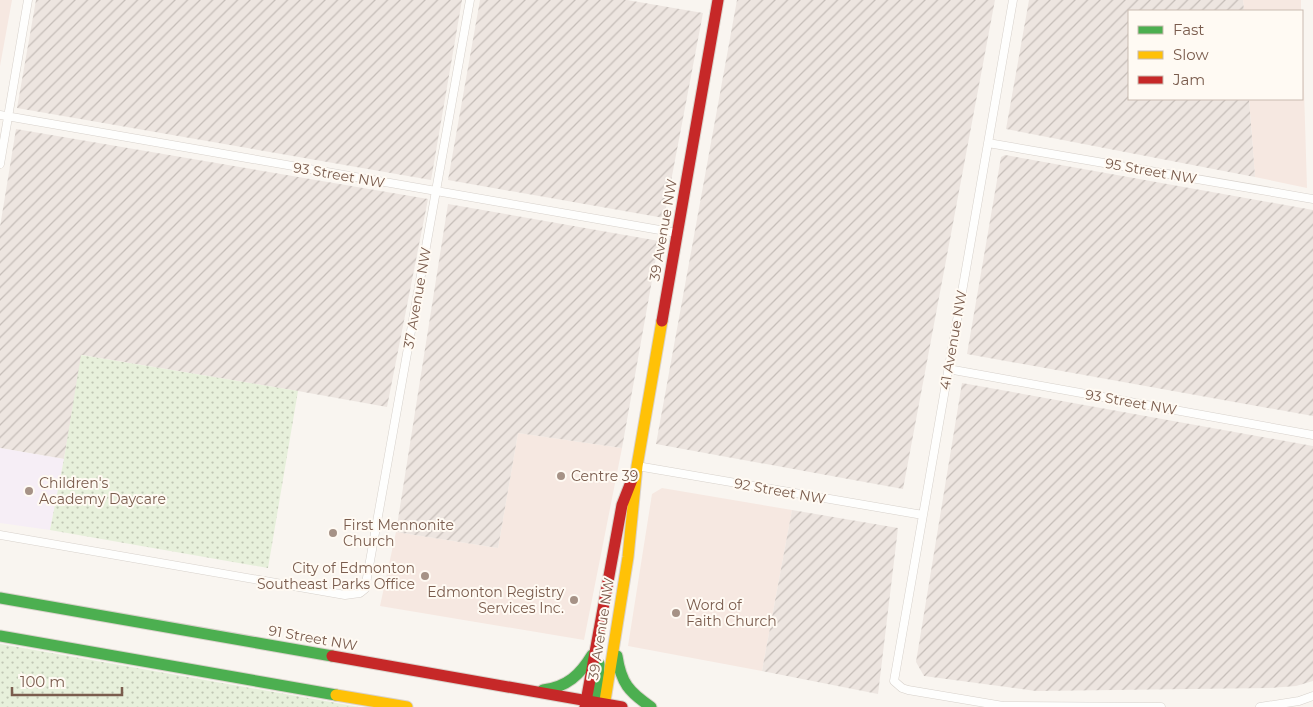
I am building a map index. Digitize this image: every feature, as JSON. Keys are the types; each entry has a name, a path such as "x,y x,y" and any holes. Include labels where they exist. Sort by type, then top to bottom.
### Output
{"main road":[{"name":"39 Avenue NW","path":"595,705 616,644 635,503 637,466 718,0"},
{"name":"39 Avenue NW","path":"595,705 597,647 601,619 622,505 637,466"},
{"name":"91 Street NW","path":"0,598 528,691 595,705 622,707"},
{"path":"595,705 601,619"},
{"path":"0,636 407,707"},
{"path":"616,644 618,667 624,685 634,696 651,707"},
{"path":"528,691 549,690 568,684 584,668 597,647"}],"street":[{"path":"0,164 28,0"},
{"name":"37 Avenue NW","path":"0,535 338,594 353,595 365,589 470,0"},
{"name":"41 Avenue NW","path":"1013,0 894,681 902,688 908,690 1003,706 1160,707"},
{"name":"93 Street NW","path":"0,115 678,233"},
{"name":"95 Street NW","path":"988,142 1313,199"},
{"name":"93 Street NW","path":"948,369 1313,435"},
{"name":"92 Street NW","path":"637,466 923,516"},
{"path":"1260,707 1299,701 1313,696"}],"shaded area":[{"path":"0,0 12,0 0,66"},
{"path":"36,0 462,0 431,180 17,108"},
{"path":"480,0 627,0 703,13 664,218 448,180"},
{"path":"737,0 995,0 903,489 656,444"},
{"path":"1029,0 1243,0 1244,10 1128,10 1128,100 1249,100 1255,177 1006,129"},
{"path":"1243,0 1301,0 1301,10 1244,10"},
{"path":"1303,58 1307,188 1255,177 1249,100 1303,100"},
{"path":"16,129 428,199 387,407 82,355 64,459 0,448 0,227"},
{"path":"1005,155 1313,210 1313,416 967,354 1001,157"},
{"path":"448,204 659,241 622,448 518,433 498,548 396,532"},
{"path":"962,383 1313,446 1313,681 1296,686 1269,688 1036,691 924,676 916,662"},
{"path":"518,433 622,448 584,640 380,606 396,532 498,548"},
{"name":"Children's Academy Daycare","path":"0,448 64,459 50,530 0,523"},
{"path":"662,488 792,510 762,671 628,646 652,494"},
{"path":"792,510 898,528 878,694 762,671"}],"green space":[{"path":"81,355 298,391 268,568 50,530"},
{"path":"0,644 359,707 0,707"}],"traffic: fast":[{"path":"0,598 332,656"},
{"path":"0,636 336,695"},
{"path":"543,690 559,686 572,679 592,655"},
{"path":"617,656 621,673 627,686 651,707"},
{"path":"597,707 599,664"}],"traffic: slow":[{"path":"604,707 628,557 637,466 662,321"},
{"path":"336,695 407,707"}],"traffic: jam":[{"path":"662,321 718,0"},
{"path":"585,707 622,505 633,477"},
{"path":"332,656 622,707"}],"place":[{"name":"Centre 39","path":"561,476"},
{"name":"Children's Academy Daycare","path":"29,491"},
{"name":"First Mennonite Church","path":"333,533"},
{"name":"City of Edmonton Southeast Parks Office","path":"425,576"},
{"name":"Edmonton Registry Services Inc.","path":"574,600"},
{"name":"Word of Faith Church","path":"676,613"}]}
